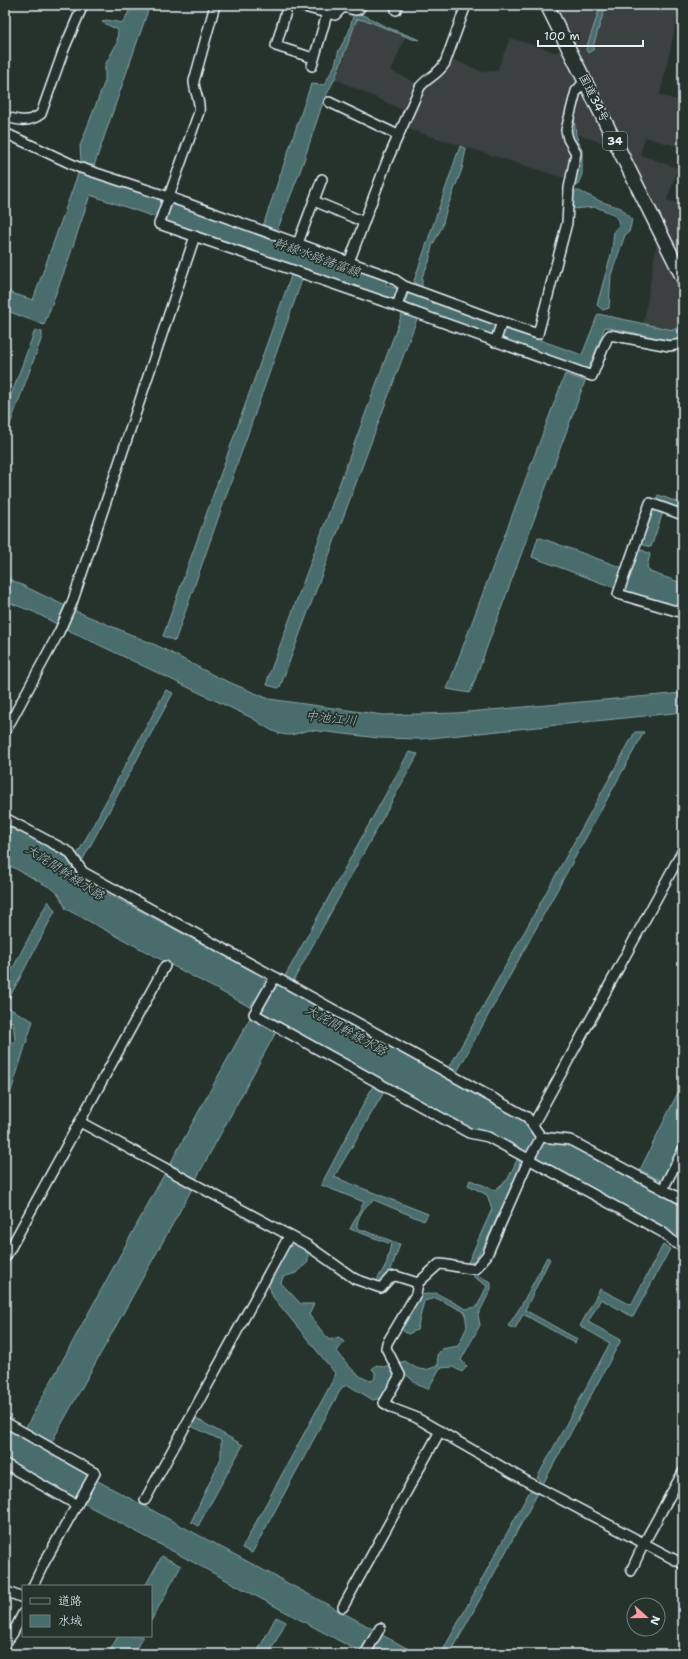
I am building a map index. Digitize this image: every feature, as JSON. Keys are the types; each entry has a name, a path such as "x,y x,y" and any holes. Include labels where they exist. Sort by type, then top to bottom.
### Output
{"highway":[{"name":"国道34号","path":"547,5 683,278"}],"street":[{"path":"84,5 64,49 41,114 34,119 25,121 7,116 5,132 78,167 167,201 298,243 391,277 401,296 412,312 499,332 538,334 567,223 569,188 576,153 568,139 566,130 576,91 585,81"},
{"path":"215,5 194,81 194,87 199,103 199,112 160,224 195,236 401,296 418,290 499,332 592,376 610,335 669,346 683,344"},
{"path":"290,5 287,8 276,46 313,62 327,14"},
{"path":"296,5 335,15 343,7 356,10 359,9 361,5"},
{"path":"349,262 398,135 420,88 425,81 440,71 445,63 466,5"},
{"path":"329,102 398,135"},
{"path":"298,243 322,179"},
{"path":"314,201 364,222"},
{"path":"5,732 59,632 72,603 195,236"},
{"path":"683,515 650,503 618,594 683,613"},
{"path":"5,818 69,852 83,872 272,981 527,1117 541,1137 570,1140 683,1200"},
{"path":"533,1126 683,850"},
{"path":"5,1258 165,966"},
{"path":"272,981 254,1014 469,1133 488,1137 530,1156 662,1232 683,1247"},
{"path":"80,1122 307,1245 355,1279 381,1288 391,1278 396,1276 418,1283"},
{"path":"541,1137 530,1156 487,1255 475,1269 464,1269 448,1264 439,1264 418,1283 416,1294 387,1343 386,1348 400,1375 384,1402 394,1409 415,1417 528,1482 683,1564"},
{"path":"663,1189 683,1150"},
{"path":"145,1500 288,1236"},
{"path":"5,1422 95,1473 44,1563 33,1585"},
{"path":"343,1607 440,1432"},
{"path":"5,1464 77,1505"},
{"path":"631,1571 644,1543 683,1472"},
{"path":"5,1590 22,1598"},
{"path":"5,1644 13,1633 22,1614"},
{"path":"369,1647 380,1628"}],"shaded area":[{"path":"552,5 680,5 660,95 683,102 683,148 645,137 640,155 678,168 667,200 683,205 682,262"},
{"path":"357,16 406,35 391,71 425,87 444,73 450,58 483,72 497,71 510,38 556,52 562,49 610,145 564,130 574,154 568,179 408,129 414,115 333,78"},
{"path":"657,241 683,293 683,327 672,332 643,326"}],"water":[{"path":"132,5 150,5 94,166 81,162 80,146 105,81 105,65 117,43 118,30 102,22 106,20 123,23"},
{"path":"601,5 606,5 594,43 594,49 588,53 586,49"},
{"path":"346,11 366,16 384,26 420,40 412,39 368,21 357,19 335,78 323,102 302,166 277,231 263,226 311,84 324,85 335,65 339,50 349,32 353,16 345,13"},
{"path":"581,91 574,117 576,135 582,150 582,174 578,185 574,185 570,126 579,92"},
{"path":"460,146 466,149 462,169 446,211 442,227 432,246 429,262 422,277 422,287 418,288 414,281"},
{"name":"幹線水路諸富線","path":"79,171 161,200 160,204 170,208 173,204 387,280 386,285 398,289 394,301 166,221 168,216 157,212 155,217 90,195 67,264 44,325 5,310 5,291 33,300"},
{"path":"573,191 579,191 602,202 621,208 632,220 629,232 625,235 611,275 609,308 603,310 597,305 612,251 614,231 619,225 618,220 613,214 596,207 573,209"},
{"path":"292,273 303,277 175,641 163,636"},
{"path":"409,292 496,324 495,328 497,329 491,337 404,304"},
{"path":"402,314 417,319 280,687 278,688 267,685 268,678"},
{"path":"598,314 673,330 683,325 683,336 673,341 605,327 588,370 502,340 503,337 501,336 506,328 582,355"},
{"path":"35,330 42,332 42,337 5,438 5,412"},
{"path":"565,374 585,381 470,693 447,689"},
{"path":"658,495 683,504 683,511 655,501"},
{"path":"654,508 663,512 651,547 641,543"},
{"path":"538,537 623,568 615,588 532,557"},
{"path":"642,550 650,554 647,567 650,572 679,582 683,581 683,609 624,592 638,551"},
{"name":"中池江川","path":"5,577 78,612 158,646 217,677 269,699 383,715 456,713 683,693 683,712 421,739 379,738 310,730 291,735 284,735 34,612 5,601"},
{"path":"166,690 173,693 82,861 77,855"},
{"path":"635,732 644,732 457,1072 449,1068"},
{"path":"409,752 418,754 292,983 284,978"},
{"name":"大詫間幹線水路","path":"5,825 18,832 20,830 69,859 73,869 84,881 266,978 263,984 273,991 277,984 523,1117 536,1133 534,1137 543,1142 567,1144 683,1207 683,1244 669,1229 536,1158 537,1154 528,1148 524,1151 488,1132 473,1130 262,1012 265,1007 254,1000 250,1007 66,909 59,895 53,889 5,863"},
{"path":"48,901 55,911 5,1006 5,983"},
{"path":"5,1006 33,1021 8,1101 5,1099 5,1054 15,1040 13,1022 5,1021"},
{"path":"250,1018 276,1032 196,1179 170,1164"},
{"path":"683,1082 683,1137 662,1181 640,1170"},
{"path":"373,1086 384,1092 334,1177 428,1214 424,1221 374,1200 367,1205 362,1212 358,1220 357,1228 400,1244 389,1275 380,1285 375,1283 386,1265 391,1244 350,1229 364,1202 321,1185"},
{"path":"518,1158 520,1160 518,1172 484,1246 471,1266 474,1274 491,1282 491,1289 478,1315 480,1325 461,1360 467,1366 462,1372 453,1367 440,1368 428,1389 418,1385 402,1371 382,1398 373,1400 348,1385 342,1387 252,1553 242,1548 332,1382 335,1373 273,1297 268,1283 287,1248 295,1244 308,1251 308,1262 296,1273 283,1277 281,1283 301,1304 314,1304 309,1315 329,1340 339,1337 344,1342 337,1351 357,1374 367,1380 372,1381 375,1378 375,1372 372,1369 376,1365 383,1367 405,1361 417,1368 425,1370 429,1369 438,1365 437,1355 442,1349 458,1346 467,1327 465,1312 436,1298 424,1301 417,1330 408,1334 400,1329 420,1295 436,1293 466,1309 477,1307 487,1286 474,1277 467,1265 492,1209 487,1195 468,1185 470,1180 495,1190 508,1179"},
{"path":"165,1173 192,1189 51,1443 25,1429"},
{"path":"663,1245 670,1249 633,1317 601,1299 588,1322 621,1340 544,1482 537,1478 610,1343 580,1326 600,1289 631,1305"},
{"path":"547,1257 550,1259 525,1310 577,1339 575,1343 523,1314 515,1329 508,1326 521,1306"},
{"path":"195,1418 243,1445 198,1526 191,1522 221,1458 221,1440 191,1426"},
{"path":"5,1426 85,1473 88,1477 83,1485 91,1489 96,1480 373,1629 367,1639 377,1644 382,1635 418,1654 372,1654 375,1648 365,1643 360,1652 83,1503 88,1493 80,1489 75,1498 5,1458"},
{"path":"531,1489 538,1493 450,1654 442,1652"},
{"path":"162,1556 181,1566 152,1619 152,1585 146,1585"},
{"path":"276,1617 286,1622 269,1654 256,1654"},
{"path":"117,1637 142,1637 133,1654 108,1654"}]}
